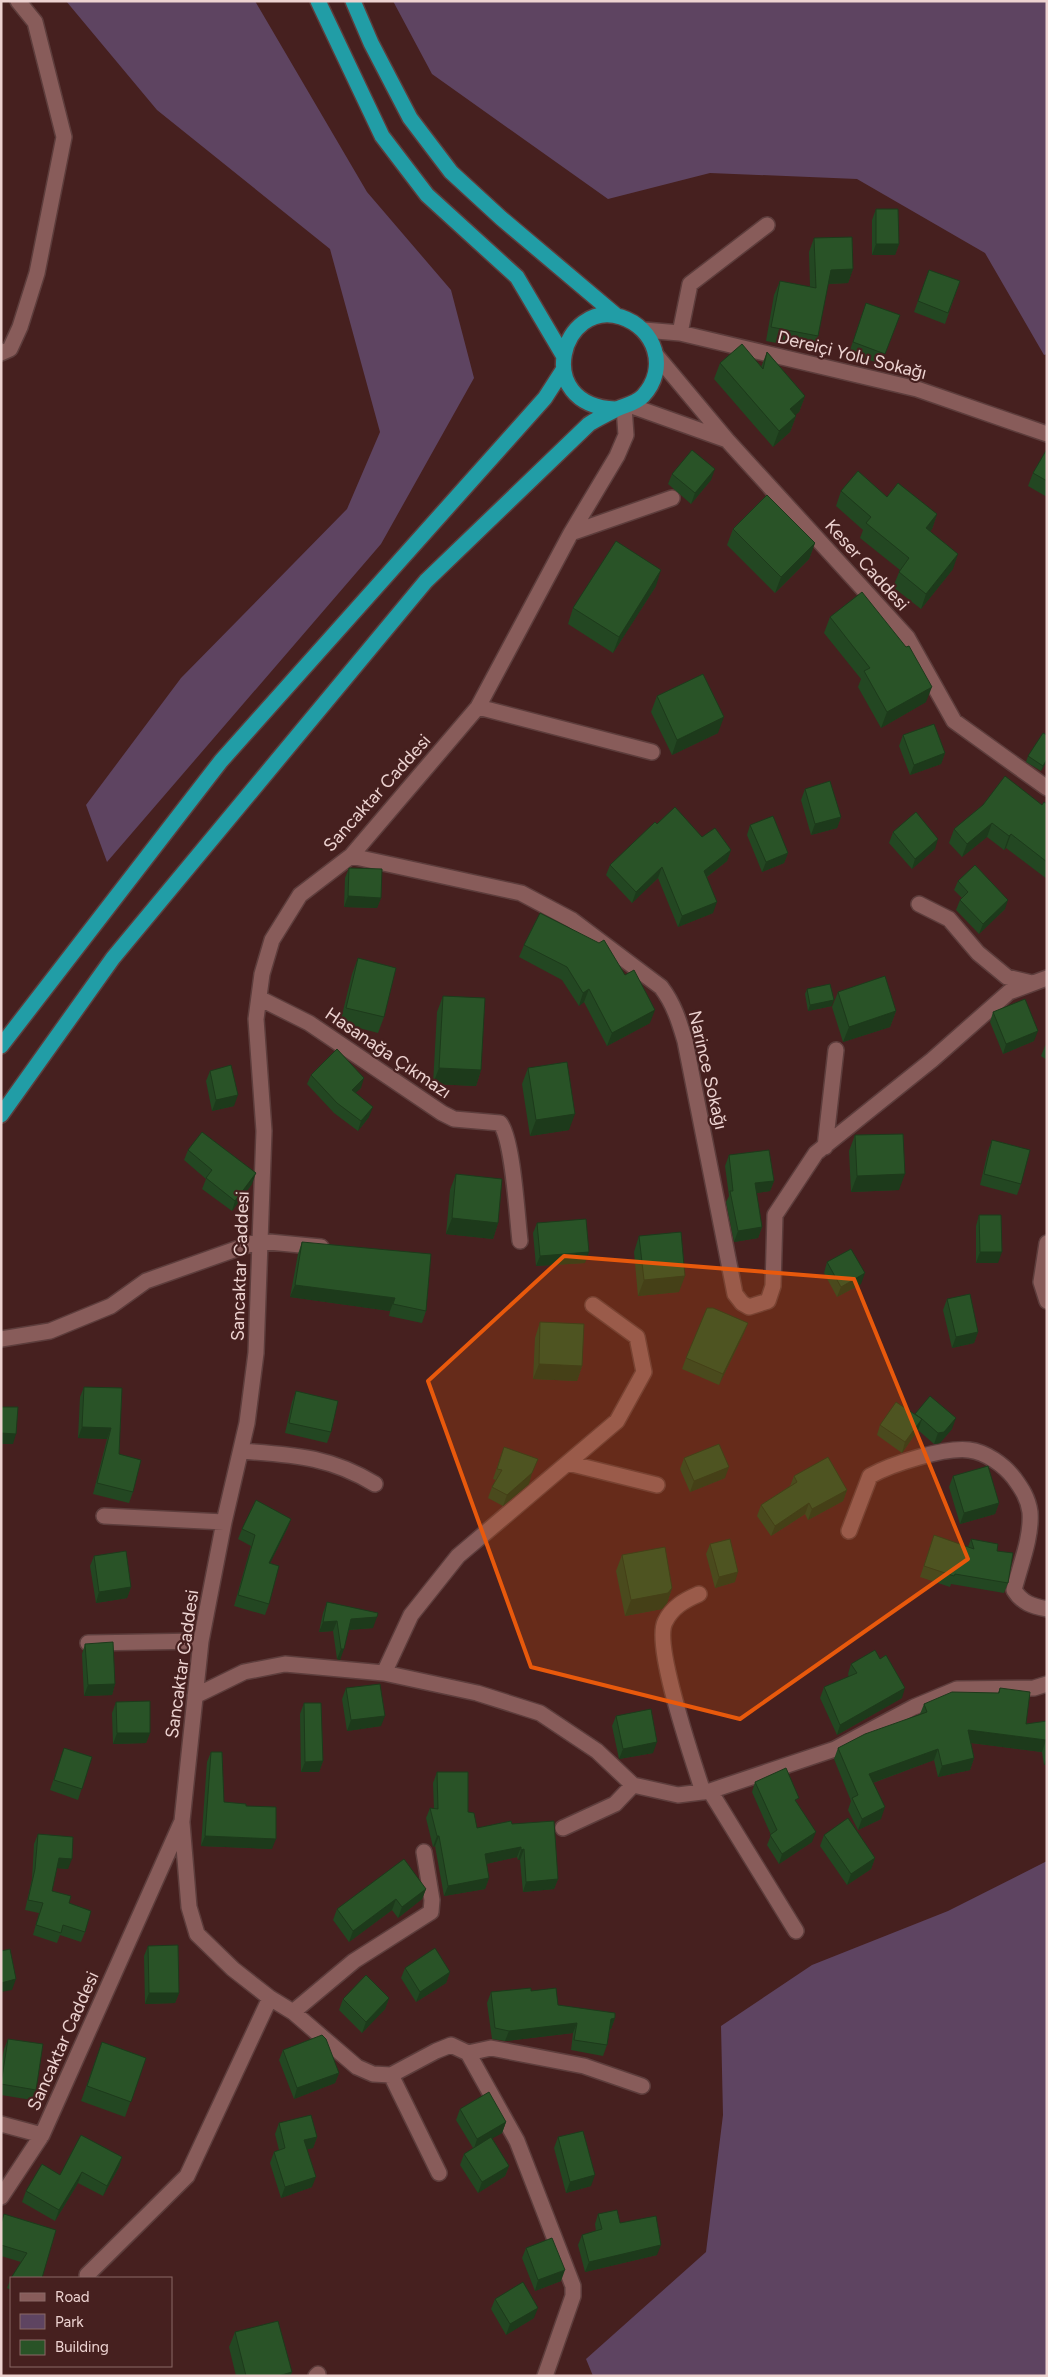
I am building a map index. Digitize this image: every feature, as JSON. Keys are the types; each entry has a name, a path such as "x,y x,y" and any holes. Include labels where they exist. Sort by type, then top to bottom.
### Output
{"highway":[{"path":"318,1 382,136 427,195 517,277 563,363 568,384 576,395 587,404 601,409 623,407"},
{"path":"353,1 371,43 410,118 452,172 501,218 617,316"},
{"path":"1,1046 220,761 545,398 563,363 568,341 582,325 602,316 617,316 631,320 644,330 652,341 656,354 656,370 652,385 642,397 590,424 426,581 113,958 1,1115"}],"street":[{"path":"1,353 10,348 20,327 37,273 64,137 35,22 18,1"},
{"path":"680,333 690,284 766,225"},
{"name":"Dereiçi Yolu Sokağı","path":"644,330 680,333 917,389 1047,434"},
{"path":"656,354 727,440"},
{"name":"Keser Caddesi","path":"623,407 727,440 907,637 954,721 1047,788"},
{"name":"Sancaktar Caddesi","path":"1,2197 42,2135 182,1821 200,1641 224,1522 247,1423 256,1353 264,1131 256,1020 272,940 300,895 352,856 478,707 571,533 616,456 626,435 623,407"},
{"path":"571,533 672,498"},
{"path":"478,707 652,752"},
{"name":"Narince Sokağı","path":"352,856 521,893 572,920 661,987 677,1012 685,1041 735,1294 742,1303 750,1307 768,1301 774,1286 775,1215 816,1154 932,1060 1009,992 1047,978"},
{"path":"919,904 949,918 978,953 1007,977 1032,983"},
{"name":"Hasanağa Çıkmazı","path":"259,998 309,1023 442,1113 454,1119 500,1123 505,1129 520,1241"},
{"path":"825,1147 836,1050"},
{"path":"1,1339 50,1331 111,1306 146,1280 259,1241 334,1248"},
{"path":"1047,1243 1041,1282 1047,1301"},
{"path":"384,1673 411,1615 458,1556 617,1421 644,1372 637,1337 593,1305"},
{"path":"849,1531 870,1476 878,1471 933,1453 970,1450 993,1459 1009,1472 1025,1493 1030,1510 1028,1535 1014,1590 1019,1599 1033,1606 1047,1609"},
{"path":"241,1451 302,1455 352,1471 375,1484"},
{"path":"568,1463 657,1485"},
{"path":"104,1516 224,1522"},
{"path":"699,1594 682,1601 664,1623 663,1645 683,1729 706,1792 796,1931"},
{"path":"88,1643 200,1641"},
{"path":"195,1696 244,1672 284,1664 384,1673 477,1693 540,1713 596,1751 632,1785 678,1795 706,1792 835,1749 914,1707 957,1689 1034,1688 1047,1684"},
{"path":"563,1828 615,1804 632,1785"},
{"path":"182,1821 189,1907 197,1934 232,1969 270,1998 293,2012 357,2068 373,2074 391,2076 436,2051 451,2045 468,2053 517,2141 574,2286 573,2296 545,2376"},
{"path":"293,2012 354,1962 430,1912 432,1900 424,1852"},
{"path":"87,2275 187,2176 270,1998"},
{"path":"468,2053 492,2048 584,2066 642,2086"},
{"path":"391,2076 439,2173"},
{"path":"1,2124 42,2135"}],"highlighted area":[{"path":"564,1256 854,1279 968,1559 740,1719 531,1667 428,1381"}],"green space":[{"path":"66,1 255,1 367,192 451,290 474,378 381,544 107,862 86,805 181,678 347,509 380,432 330,249 157,110"},
{"path":"393,1 1047,1 1047,354 1044,355 985,253 857,179 710,173 608,199 432,74"},
{"path":"1047,1861 1047,2376 593,2376 586,2359 706,2252 723,2115 721,2026 812,1965 948,1911"}],"building":[{"path":"876,209 898,209 899,244 876,244"},
{"path":"852,237 853,269 831,270 818,336 771,327 780,281 816,288 814,238"},
{"path":"929,270 960,281 948,313 918,301"},
{"path":"866,303 900,315 885,354 853,342"},
{"path":"742,344 763,369 767,352 805,396 790,409 796,416 779,431 720,363"},
{"path":"1047,449 1047,481 1033,473"},
{"path":"692,450 715,469 695,493 672,474"},
{"path":"858,471 887,497 898,483 937,514 926,528 958,554 926,594 899,572 909,558 866,523 871,517 841,491"},
{"path":"767,495 815,543 781,577 733,529"},
{"path":"616,541 661,570 619,637 573,608"},
{"path":"862,592 906,647 909,646 932,687 887,712 864,671 870,668 830,617"},
{"path":"703,674 724,717 677,740 657,696"},
{"path":"934,724 945,753 914,765 903,735"},
{"path":"1043,733 1047,735 1047,759 1043,766 1028,756"},
{"path":"1005,776 1042,805 1044,802 1047,804 1047,862 1011,834 1009,836 992,823 967,844 954,829 983,805"},
{"path":"830,781 841,817 815,824 805,789"},
{"path":"675,807 702,837 715,828 731,850 704,871 717,902 682,916 662,867 636,892 610,865 655,822 657,824"},
{"path":"916,812 938,839 915,859 893,832"},
{"path":"773,816 788,853 766,862 750,825"},
{"path":"975,865 1008,900 983,924 960,900 968,892 958,881"},
{"path":"349,868 382,869 381,898 348,896"},
{"path":"540,913 599,943 604,940 625,975 634,970 655,1010 612,1033 589,989 583,993 567,967 524,945"},
{"path":"358,958 396,968 384,1017 346,1008"},
{"path":"885,976 896,1011 849,1027 838,992"},
{"path":"830,984 834,1000 810,1005 807,989"},
{"path":"443,996 485,998 481,1070 439,1068"},
{"path":"1025,999 1038,1031 1006,1044 993,1012"},
{"path":"337,1049 364,1078 352,1090 373,1107 361,1121 337,1103 311,1075"},
{"path":"567,1062 575,1114 536,1120 528,1068"},
{"path":"231,1065 238,1095 216,1100 210,1071"},
{"path":"202,1132 256,1173 235,1201 206,1178 212,1170 188,1150"},
{"path":"903,1134 905,1174 857,1176 855,1135"},
{"path":"992,1140 1030,1150 1021,1184 984,1174"},
{"path":"769,1150 774,1181 755,1183 762,1227 738,1231 730,1191 733,1191 729,1155"},
{"path":"456,1174 502,1179 498,1223 452,1218"},
{"path":"979,1215 1001,1215 1002,1252 980,1252"},
{"path":"586,1219 589,1252 540,1256 537,1223"},
{"path":"681,1232 685,1276 644,1280 639,1236"},
{"path":"302,1242 431,1254 426,1311 393,1304 395,1298 295,1285"},
{"path":"851,1249 865,1273 841,1287 827,1262"},
{"path":"970,1294 978,1332 956,1337 947,1299"},
{"path":"707,1308 713,1308 748,1323 723,1374 686,1358"},
{"path":"540,1322 584,1324 582,1366 539,1364"},
{"path":"84,1387 122,1388 119,1454 141,1460 133,1492 97,1483 111,1428 82,1427"},
{"path":"296,1391 338,1401 331,1432 289,1423"},
{"path":"930,1396 956,1418 944,1432 938,1433 915,1414"},
{"path":"896,1402 922,1419 905,1442 880,1425"},
{"path":"1,1407 18,1407 16,1434 1,1433"},
{"path":"719,1444 729,1467 694,1481 684,1458"},
{"path":"504,1447 538,1459 532,1473 507,1495 492,1487 502,1470 497,1469"},
{"path":"828,1457 847,1490 812,1509 809,1503 775,1526 761,1505 797,1482 794,1476"},
{"path":"988,1466 999,1503 964,1513 953,1476"},
{"path":"256,1500 291,1519 269,1563 279,1566 269,1604 238,1595 255,1535 242,1529"},
{"path":"934,1535 974,1549 971,1539 998,1544 997,1551 1013,1553 1008,1583 955,1574 954,1576 924,1566"},
{"path":"730,1539 738,1572 719,1577 710,1544"},
{"path":"665,1547 672,1588 668,1593 631,1600 622,1555"},
{"path":"126,1551 131,1587 99,1592 94,1556"},
{"path":"327,1602 378,1613 377,1617 351,1619 344,1649 341,1649 337,1621 323,1622"},
{"path":"113,1642 115,1684 88,1685 85,1644"},
{"path":"875,1650 880,1659 886,1655 905,1688 840,1725 824,1687 857,1673 851,1664"},
{"path":"380,1684 385,1716 351,1720 346,1688"},
{"path":"1000,1688 1030,1692 1026,1724 1047,1721 1047,1746 1046,1740 968,1730 974,1758 942,1766 938,1749 869,1774 885,1807 862,1819 852,1798 858,1795 838,1748 865,1734 927,1712 924,1704 952,1692 999,1693"},
{"path":"150,1701 150,1733 117,1733 116,1702"},
{"path":"304,1703 321,1703 323,1761 305,1762"},
{"path":"651,1709 657,1742 623,1749 616,1716"},
{"path":"64,1748 92,1757 82,1789 54,1780"},
{"path":"211,1752 222,1752 224,1802 246,1804 246,1806 276,1807 276,1839 205,1836"},
{"path":"786,1768 799,1798 795,1800 816,1832 782,1854 770,1835 777,1830 755,1782"},
{"path":"437,1772 468,1772 468,1812 474,1813 477,1828 511,1821 512,1824 554,1821 558,1879 526,1882 524,1849 521,1850 521,1847 485,1854 489,1878 448,1886 439,1836 437,1836 430,1808 438,1809"},
{"path":"848,1818 875,1858 851,1874 824,1835"},
{"path":"38,1834 73,1837 72,1859 59,1858 52,1891 71,1896 69,1903 91,1911 85,1932 63,1925 61,1933 36,1925 43,1903 28,1900 35,1869"},
{"path":"404,1859 426,1889 402,1907 396,1899 353,1931 337,1909"},
{"path":"178,1945 179,1993 149,1993 148,1946"},
{"path":"435,1948 450,1972 420,1992 405,1968"},
{"path":"10,1949 16,1979 1,1983 1,1951"},
{"path":"366,1975 389,1998 366,2022 343,1999"},
{"path":"531,1988 531,1991 556,1988 558,2005 615,2013 615,2018 611,2019 607,2045 574,2040 577,2023 509,2031 495,2028 491,1992"},
{"path":"322,2035 326,2039 339,2073 297,2088 283,2050"},
{"path":"8,2039 43,2044 36,2090 1,2084"},
{"path":"102,2042 146,2058 131,2102 87,2086"},
{"path":"489,2092 506,2122 477,2139 460,2109"},
{"path":"311,2115 317,2137 304,2140 316,2177 285,2187 274,2152 285,2148 279,2123"},
{"path":"583,2131 595,2175 570,2182 558,2137"},
{"path":"81,2135 122,2157 107,2186 82,2172 59,2210 26,2191 42,2164 60,2175"},
{"path":"491,2137 509,2166 482,2182 464,2154"},
{"path":"617,2210 620,2223 656,2216 661,2245 589,2262 582,2235 602,2229 598,2214"},
{"path":"4,2214 56,2230 42,2277 12,2277 27,2253 1,2245 1,2224"},
{"path":"552,2238 565,2270 538,2280 526,2248"},
{"path":"523,2282 538,2308 510,2324 495,2299"},
{"path":"278,2321 292,2372 278,2376 246,2376 235,2332"}]}
